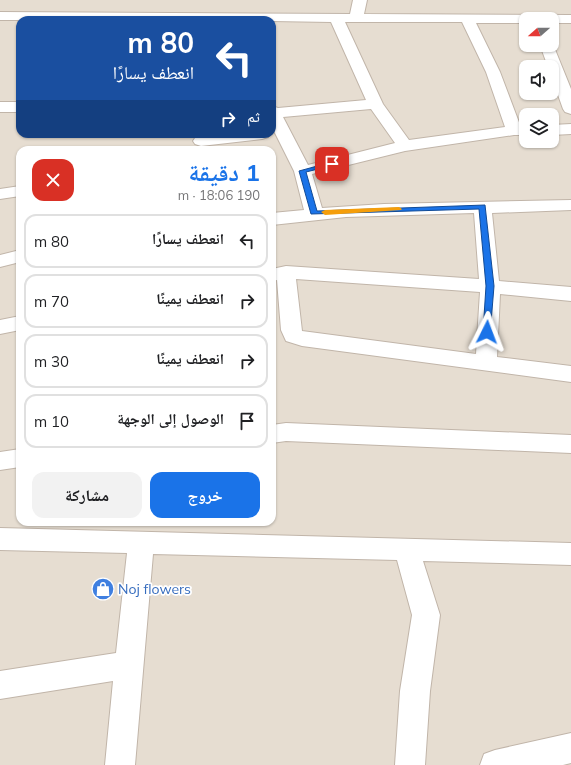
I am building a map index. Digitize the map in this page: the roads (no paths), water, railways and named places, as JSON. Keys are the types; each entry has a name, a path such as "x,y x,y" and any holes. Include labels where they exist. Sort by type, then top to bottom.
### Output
{"street":[{"path":"356,18 360,0"},
{"path":"244,16 252,6"},
{"path":"260,16 293,11 336,17 356,18 417,12 468,18 489,12 519,17"},
{"path":"2,12 77,16"},
{"path":"559,15 571,18"},
{"path":"336,17 375,104 405,146"},
{"path":"468,18 519,128"},
{"path":"551,52 566,80 571,109"},
{"path":"276,112 375,104"},
{"path":"0,107 16,106"},
{"path":"559,130 571,129"},
{"path":"302,171 405,146 519,130"},
{"path":"277,132 302,171 314,213"},
{"path":"201,142 232,138"},
{"path":"0,194 16,192"},
{"path":"276,218 314,213 571,205"},
{"path":"482,207 490,286 486,363"},
{"path":"0,261 16,257"},
{"path":"571,294 490,286 279,274 293,336 302,339 571,374"},
{"path":"0,327 16,324"},
{"path":"276,433 286,432 571,444"},
{"path":"0,461 16,459"},
{"path":"0,539 141,544 571,554"},
{"path":"120,765 141,544"},
{"path":"407,549 426,615 415,691 410,765"},
{"path":"0,685 130,665"},
{"path":"495,765 571,748"}],"place":[{"name":"Noj flowers","path":"103,589"}]}
